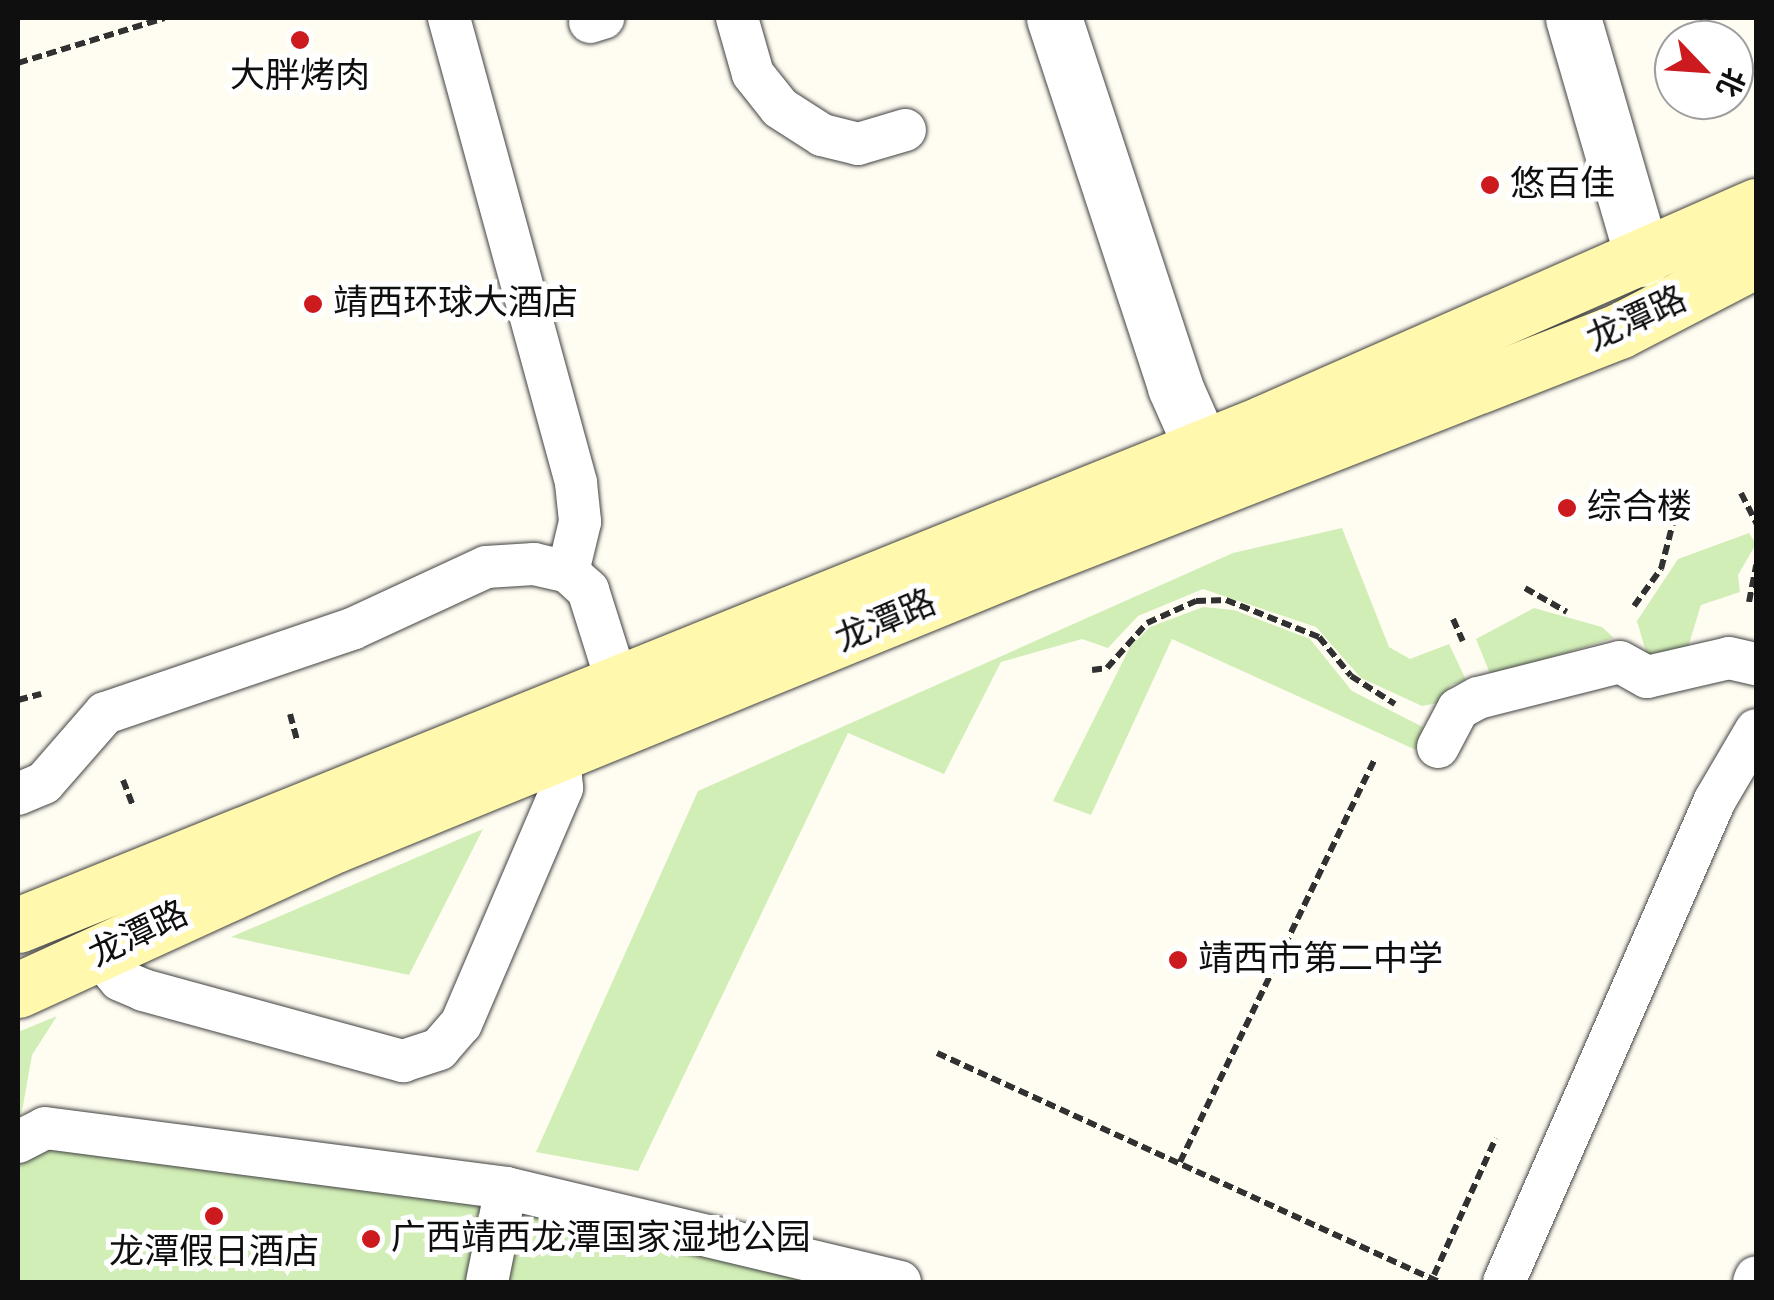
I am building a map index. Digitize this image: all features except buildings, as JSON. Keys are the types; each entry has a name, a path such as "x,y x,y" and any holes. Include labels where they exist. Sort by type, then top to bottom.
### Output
{"main road":[{"name":"龙潭路","path":"18,925 1201,446 1642,259 1756,206"},
{"name":"龙潭路","path":"18,990 100,956 334,845 1013,568 1620,332 1756,260"}],"street":[{"path":"1054,18 1175,387 1201,446"},
{"path":"1573,18 1642,259"}],"lane":[{"path":"450,18 576,483 580,522 568,572"},
{"path":"736,18 753,74 780,108 822,135 858,144 905,130"},
{"path":"18,794 44,783 105,713 352,628 486,566 534,564 568,572 588,590 618,685"},
{"path":"1442,736 1478,698 1620,662 1647,677 1729,658 1756,664"},
{"path":"1504,1282 1715,800 1756,730"},
{"path":"100,956 120,980 404,1061 439,1049 462,1024 562,788 559,756"},
{"path":"18,1142 45,1128 506,1188 900,1282"},
{"path":"487,1282 506,1188"}],"path":[{"path":"18,63 164,18"},
{"path":"1741,493 1756,523"},
{"path":"1631,610 1661,569 1673,523"},
{"path":"1092,670 1107,668 1147,623 1196,601 1226,600 1319,637 1365,687 1442,736"},
{"path":"1180,1162 1374,760"},
{"path":"936,1053 1439,1282"}],"green space":[{"path":"1342,528 1389,647 1410,659 1449,644 1466,680 1451,685 1438,703 1422,706 1361,678 1316,627 1203,589 1138,616 1108,648 1082,639 1001,662 944,774 848,733 638,1171 536,1152 698,791 1233,553"},
{"path":"1749,533 1756,544 1738,575 1740,592 1701,605 1688,647 1650,666 1637,621 1678,559"},
{"path":"1203,607 1234,610 1310,639 1352,691 1423,727 1416,750 1172,639 1091,815 1053,801 1130,647 1150,627"},
{"path":"1534,608 1602,627 1614,638 1491,676 1476,639"},
{"path":"483,829 409,975 231,937"},
{"name":"广西靖西龙潭国家湿地公园","path":"57,1016 32,1055 19,1128 269,1149 863,1282 18,1282 18,1032"}],"place":[{"name":"大胖烤肉","path":"300,40"},
{"name":"悠百佳","path":"1490,185"},
{"name":"靖西环球大酒店","path":"313,304"},
{"name":"综合楼","path":"1567,508"},
{"name":"靖西市第二中学","path":"1178,960"},
{"name":"龙潭假日酒店","path":"214,1216"},
{"name":"广西靖西龙潭国家湿地公园","path":"371,1239"}]}
